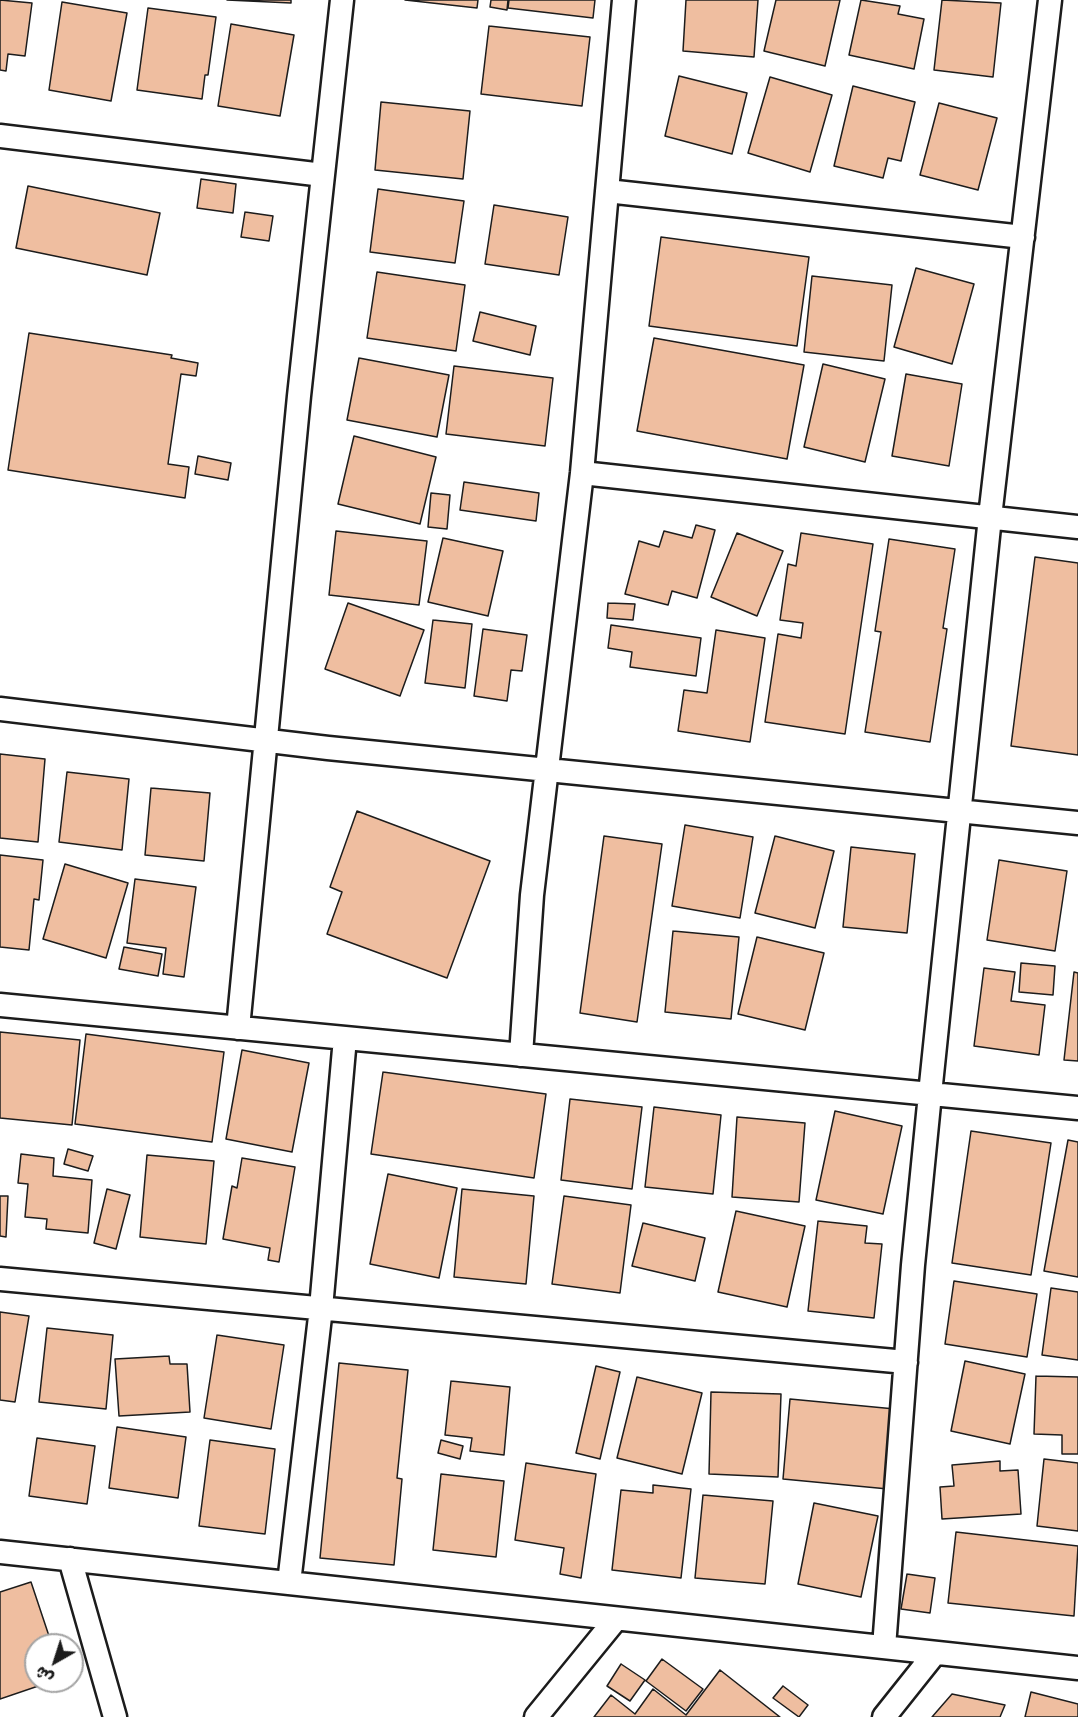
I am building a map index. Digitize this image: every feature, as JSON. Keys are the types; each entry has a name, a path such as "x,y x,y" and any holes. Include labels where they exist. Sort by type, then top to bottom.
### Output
{"street":[{"path":"238,1028 342,0"},
{"path":"521,1055 532,895 582,473 624,0"},
{"path":"884,1647 930,1094 962,812 990,517 1050,0"},
{"path":"0,136 323,176"},
{"path":"607,191 1023,237"},
{"path":"582,473 1078,527"},
{"path":"0,709 266,741 1078,823"},
{"path":"0,1005 1078,1108"},
{"path":"289,1583 321,1308 345,1038"},
{"path":"0,1279 906,1362"},
{"path":"0,1552 1078,1668"},
{"path":"70,1559 115,1717"},
{"path":"536,1717 616,1619"},
{"path":"884,1717 935,1653"}],"building":[{"path":"0,0 32,3 25,56 8,54 6,71 0,70"},
{"path":"227,0 291,0 291,3"},
{"path":"405,0 478,0 477,8"},
{"path":"491,0 508,0 507,10 490,7"},
{"path":"509,0 595,0 593,18 508,8"},
{"path":"686,0 758,0 754,57 683,51"},
{"path":"776,0 840,0 825,66 764,51"},
{"path":"861,0 900,6 898,14 924,19 914,69 849,55"},
{"path":"942,0 1001,3 993,77 934,70"},
{"path":"62,2 127,13 111,101 49,90"},
{"path":"148,8 216,17 208,75 205,75 202,99 137,90"},
{"path":"231,24 294,35 280,116 218,106"},
{"path":"489,26 590,37 582,106 481,94"},
{"path":"679,76 747,93 732,154 665,136"},
{"path":"770,77 832,95 810,172 748,153"},
{"path":"853,86 915,102 901,161 888,158 883,178 834,166"},
{"path":"381,102 470,111 463,179 375,170"},
{"path":"939,103 997,118 978,190 920,175"},
{"path":"201,179 236,184 233,213 197,208"},
{"path":"28,186 160,213 147,275 16,248"},
{"path":"378,189 464,201 455,263 370,252"},
{"path":"494,205 568,217 559,275 485,264"},
{"path":"245,212 273,216 269,241 241,237"},
{"path":"661,237 809,257 797,346 649,326"},
{"path":"916,268 974,284 952,364 894,347"},
{"path":"377,272 465,285 456,351 367,338"},
{"path":"812,276 892,285 884,361 804,352"},
{"path":"480,312 536,326 530,355 473,341"},
{"path":"29,333 172,355 171,358 198,363 196,376 181,374 168,464 189,467 185,498 8,470"},
{"path":"654,338 804,365 787,459 637,431"},
{"path":"359,358 449,375 437,437 347,420"},
{"path":"823,364 885,379 865,462 804,447"},
{"path":"454,366 553,378 545,446 446,434"},
{"path":"906,374 962,384 949,466 892,456"},
{"path":"354,436 436,457 420,524 338,504"},
{"path":"198,456 231,463 228,480 195,474"},
{"path":"464,482 539,493 536,521 460,510"},
{"path":"431,493 450,495 447,529 428,527"},
{"path":"696,525 715,530 697,598 672,591 668,605 625,594 639,541 659,547 664,531 692,538"},
{"path":"336,531 427,541 419,605 329,595"},
{"path":"737,533 783,551 757,616 711,597"},
{"path":"801,533 873,544 845,734 765,722 778,634 801,638 803,623 780,620 788,564 796,566"},
{"path":"443,538 503,551 488,616 428,602"},
{"path":"889,539 955,549 943,628 947,629 930,742 865,732 881,632 875,631"},
{"path":"1035,557 1078,563 1078,755 1011,746"},
{"path":"348,603 424,630 400,696 325,669"},
{"path":"608,603 635,604 633,620 607,618"},
{"path":"433,620 472,624 465,688 425,683"},
{"path":"611,625 701,638 696,676 630,667 632,652 608,648"},
{"path":"483,629 527,635 522,671 511,670 507,701 474,696"},
{"path":"716,630 765,638 750,742 678,731 684,690 707,693"},
{"path":"0,754 45,759 38,842 0,838"},
{"path":"67,772 129,779 122,850 59,842"},
{"path":"151,788 210,793 204,861 145,855"},
{"path":"357,811 490,861 447,978 327,934 342,892 330,887"},
{"path":"685,825 753,837 740,918 672,906"},
{"path":"604,836 662,844 637,1022 580,1013"},
{"path":"775,836 834,851 815,928 755,913"},
{"path":"851,847 915,854 907,933 843,927"},
{"path":"0,855 43,860 39,900 34,899 29,950 0,947"},
{"path":"999,860 1067,871 1055,951 987,940"},
{"path":"65,864 128,883 106,958 43,939"},
{"path":"135,879 196,887 184,977 163,974 166,948 127,943"},
{"path":"673,931 739,937 731,1019 665,1012"},
{"path":"757,937 824,953 805,1030 738,1014"},
{"path":"124,947 162,954 158,976 119,969"},
{"path":"1021,963 1055,966 1053,995 1019,992"},
{"path":"984,968 1015,972 1011,1001 1045,1005 1039,1055 974,1046"},
{"path":"1074,972 1078,973 1078,1061 1064,1060"},
{"path":"0,1032 80,1040 72,1125 0,1118"},
{"path":"86,1034 224,1052 212,1142 75,1124"},
{"path":"242,1050 309,1063 292,1152 226,1139"},
{"path":"383,1072 546,1094 534,1178 371,1154"},
{"path":"570,1099 642,1107 632,1189 561,1180"},
{"path":"654,1107 721,1115 713,1194 645,1187"},
{"path":"835,1111 902,1126 883,1214 816,1200"},
{"path":"737,1117 805,1123 799,1202 732,1197"},
{"path":"971,1131 1051,1143 1031,1275 952,1263"},
{"path":"1068,1140 1078,1142 1078,1277 1044,1271"},
{"path":"68,1149 93,1156 88,1171 64,1164"},
{"path":"21,1154 54,1158 53,1176 92,1180 88,1233 46,1229 47,1219 25,1217 28,1184 18,1183"},
{"path":"147,1155 214,1161 206,1244 140,1237"},
{"path":"242,1158 295,1167 279,1262 268,1260 270,1248 223,1239 232,1186 237,1188"},
{"path":"388,1174 457,1188 439,1278 370,1264"},
{"path":"107,1189 130,1195 116,1249 94,1243"},
{"path":"462,1189 534,1196 526,1284 454,1277"},
{"path":"0,1196 8,1196 6,1237 0,1236"},
{"path":"564,1196 631,1205 620,1293 552,1284"},
{"path":"736,1211 805,1226 787,1307 718,1292"},
{"path":"818,1221 867,1226 865,1243 882,1244 874,1318 808,1311"},
{"path":"643,1223 705,1238 695,1281 632,1266"},
{"path":"954,1281 1037,1294 1027,1357 945,1344"},
{"path":"1051,1288 1078,1292 1078,1360 1042,1355"},
{"path":"0,1312 29,1316 15,1402 0,1400"},
{"path":"47,1328 113,1335 106,1409 39,1402"},
{"path":"217,1335 284,1345 271,1429 204,1418"},
{"path":"169,1356 170,1364 187,1364 190,1412 119,1416 115,1359"},
{"path":"965,1361 1025,1374 1010,1444 951,1431"},
{"path":"339,1363 408,1370 397,1478 402,1479 394,1565 320,1558"},
{"path":"596,1366 620,1372 600,1459 576,1453"},
{"path":"1036,1376 1078,1377 1078,1454 1062,1454 1062,1435 1034,1434"},
{"path":"637,1377 702,1393 682,1474 617,1458"},
{"path":"451,1381 510,1387 504,1455 470,1451 472,1438 445,1435"},
{"path":"711,1392 781,1394 778,1477 709,1474"},
{"path":"790,1399 895,1409 888,1489 783,1479"},
{"path":"117,1427 186,1437 178,1498 109,1488"},
{"path":"37,1438 95,1446 87,1504 29,1496"},
{"path":"210,1440 275,1449 265,1534 199,1526"},
{"path":"441,1440 463,1446 460,1459 438,1453"},
{"path":"1044,1459 1078,1463 1078,1531 1037,1526"},
{"path":"1000,1461 1000,1471 1018,1470 1021,1514 942,1519 940,1487 954,1486 952,1465"},
{"path":"526,1463 596,1474 581,1578 560,1574 564,1548 515,1540"},
{"path":"441,1474 504,1481 496,1557 433,1550"},
{"path":"653,1485 691,1489 681,1578 612,1570 621,1490 653,1493"},
{"path":"703,1495 773,1501 765,1584 695,1578"},
{"path":"814,1503 878,1516 861,1597 798,1584"},
{"path":"956,1532 1078,1546 1074,1616 948,1603"},
{"path":"907,1574 935,1578 930,1613 901,1609"},
{"path":"31,1582 48,1633 24,1633 24,1691 0,1699 0,1592"},
{"path":"662,1659 703,1689 686,1711 646,1681"},
{"path":"621,1664 645,1680 630,1701 607,1686"},
{"path":"720,1670 780,1717 594,1717 611,1695 635,1714 653,1689 686,1715"},
{"path":"783,1686 808,1705 799,1717 773,1698"},
{"path":"1031,1692 1078,1704 1078,1717 1025,1717"},
{"path":"952,1694 1005,1705 1000,1717 932,1717"}]}
